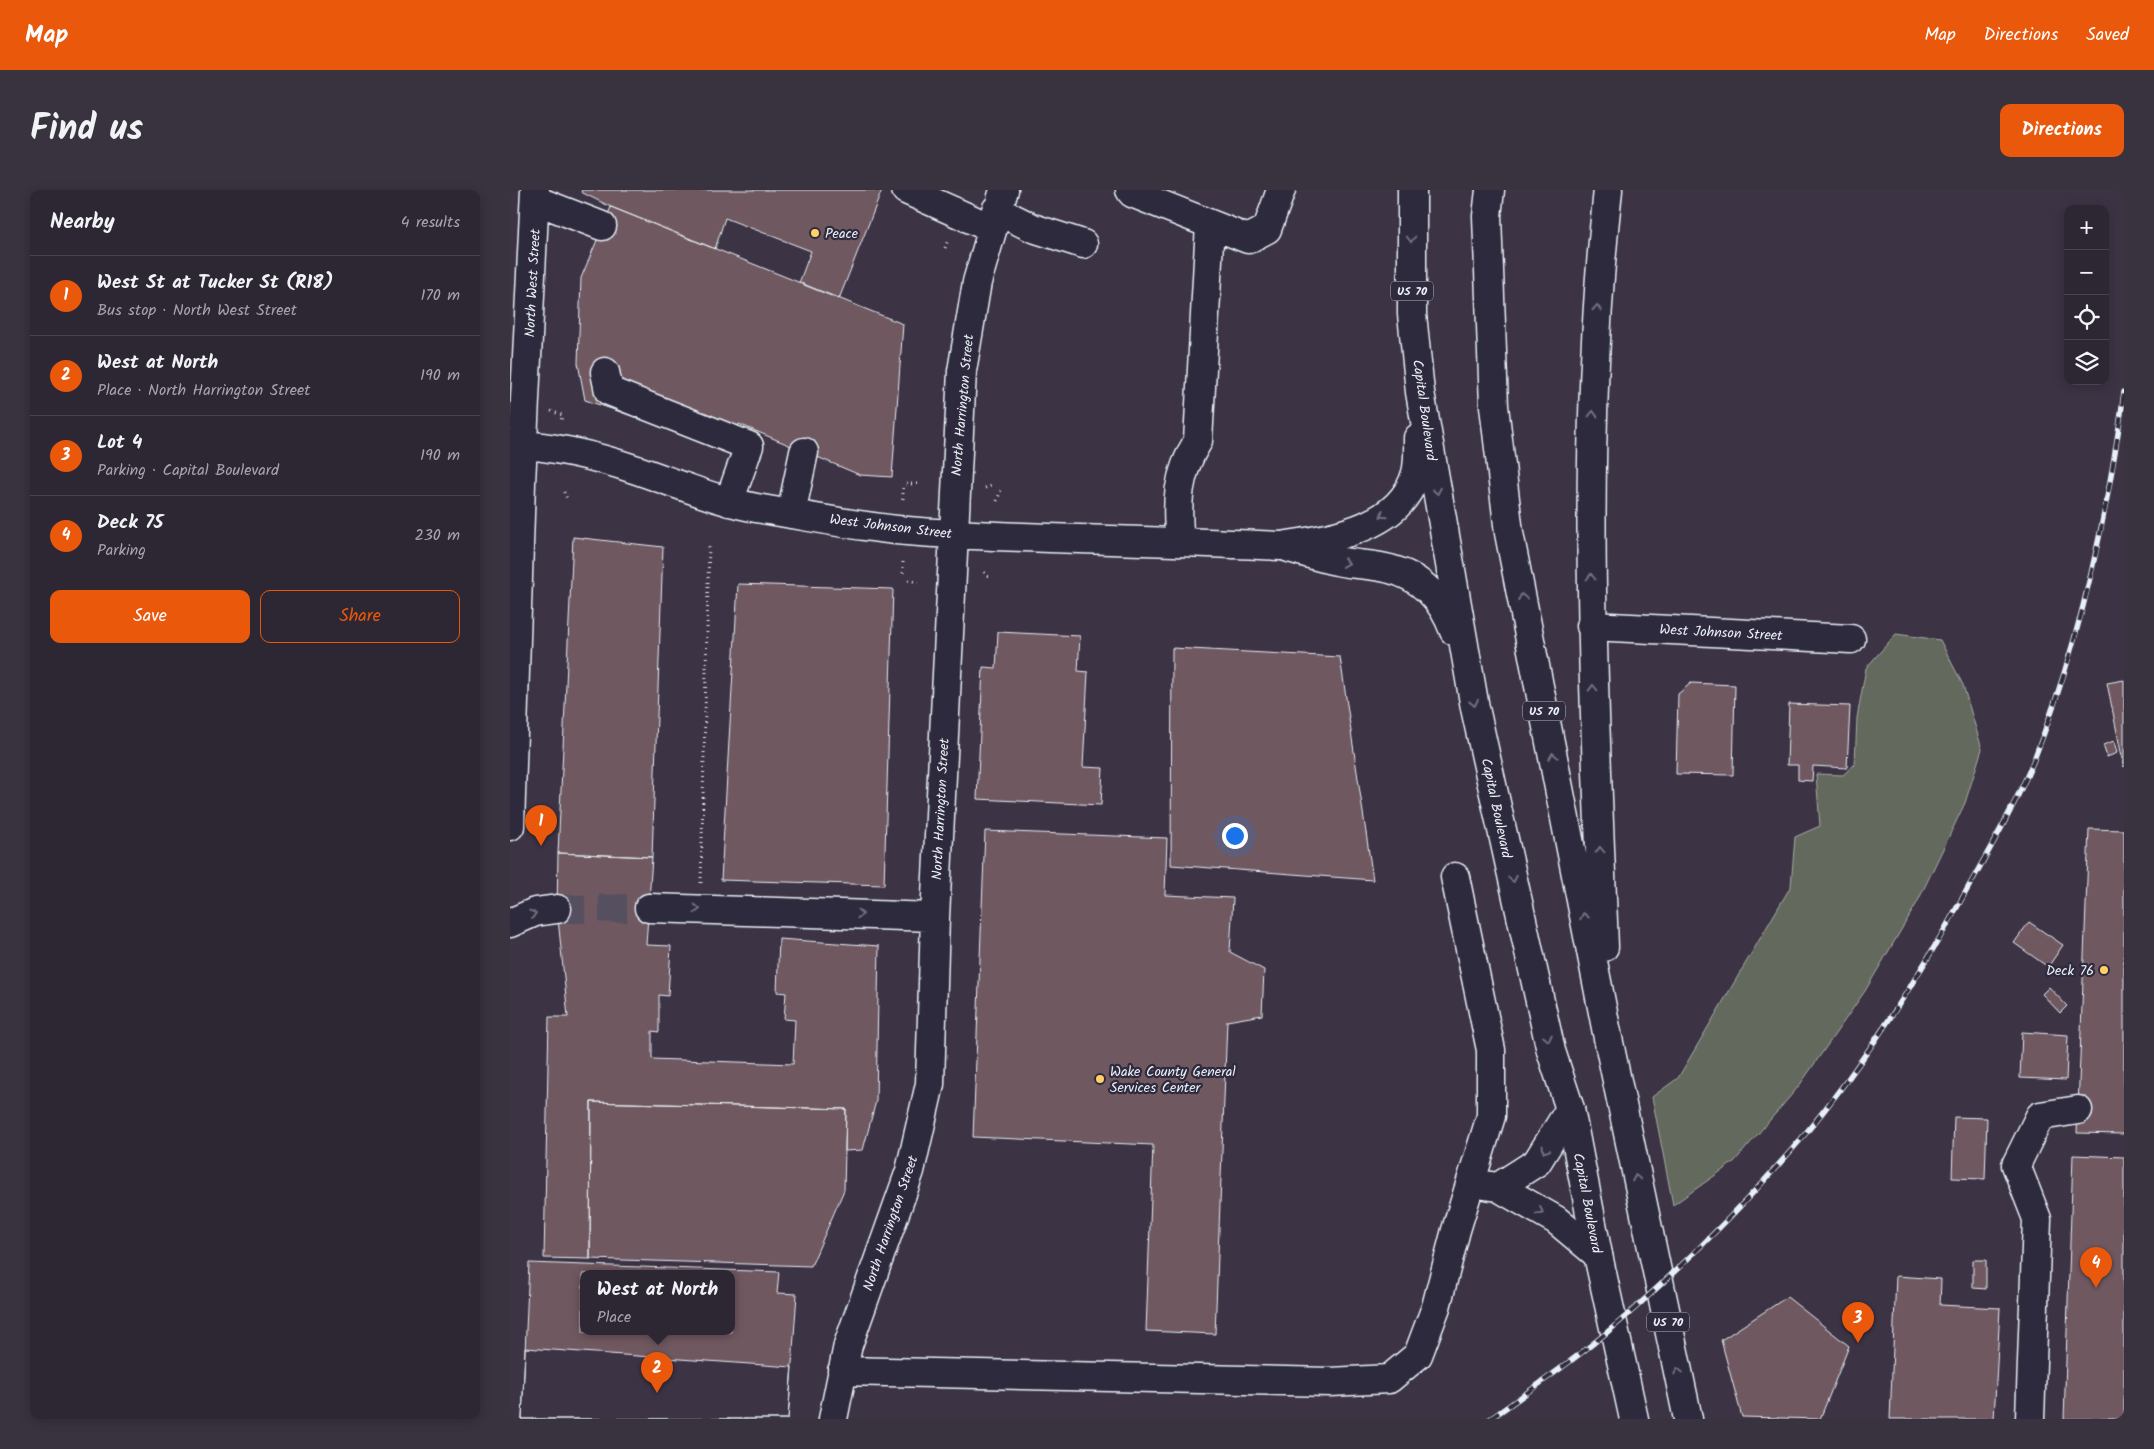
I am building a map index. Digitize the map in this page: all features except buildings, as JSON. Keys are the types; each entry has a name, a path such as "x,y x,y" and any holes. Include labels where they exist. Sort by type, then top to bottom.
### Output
{"main road":[{"path":"906,190 997,210 1033,228 1083,244"},
{"path":"1130,190 1132,193 1248,240 1267,229 1281,190"},
{"name":"Capital Boulevard","path":"1412,190 1412,314 1420,392 1467,662 1551,1051 1570,1109 1598,1255 1634,1419"},
{"name":"US 70","path":"1490,190 1488,216 1494,406 1509,533 1608,1038 1688,1419"},
{"path":"1608,190 1599,269 1594,357 1591,626 1608,1038"},
{"path":"535,195 602,226"},
{"name":"North West Street","path":"510,826 517,444 535,195"},
{"name":"North Harrington Street","path":"833,1419 848,1345 910,1171 930,1084 935,917 962,371 971,309 997,210"},
{"path":"1180,542 1177,505 1186,460 1198,441 1210,224"},
{"path":"605,372 609,391 749,446 729,502"},
{"path":"1282,546 1354,531 1377,519 1397,504 1410,488 1416,474 1420,392"},
{"name":"West Johnson Street","path":"517,444 550,448 614,463 729,502 791,514 897,530 954,534 1282,546"},
{"path":"791,514 804,452"},
{"path":"1282,546 1336,561 1391,569 1415,580 1433,594 1442,605 1467,662"},
{"name":"West Johnson Street","path":"1591,626 1851,638"},
{"path":"842,1371 1330,1382 1389,1379 1418,1355 1436,1307 1456,1230 1484,1185 1491,1116 1491,1050 1455,878"},
{"path":"648,908 935,917"},
{"path":"510,923 535,912 557,909"},
{"path":"1484,1185 1538,1162 1570,1109"},
{"path":"2030,1419 2037,1219 2016,1165 2040,1116 2078,1110"},
{"path":"1484,1185 1556,1220 1598,1255"}],"path":[{"path":"945,248 948,240"},
{"path":"550,411 562,415"},
{"path":"906,484 921,484"},
{"path":"985,488 994,485"},
{"path":"903,488 903,501"},
{"path":"997,501 1002,490"},
{"path":"564,492 568,501"},
{"path":"700,909 709,544"},
{"path":"903,562 903,574"},
{"path":"984,572 989,577"},
{"path":"908,580 918,582"}],"green space":[{"path":"1896,634 1940,640 1963,685 1982,749 1965,803 1917,903 1865,991 1799,1086 1734,1162 1673,1205 1652,1097 1678,1078 1791,886 1795,837 1820,826 1816,774 1843,775 1855,764 1857,718 1866,668"}],"tunnel":[{"path":"557,909 649,908"}],"railway":[{"path":"1490,1419 1564,1366 1617,1324 1678,1269 1720,1227 1781,1162 1824,1111 1867,1052 1908,990 1946,927 2009,813 2026,779 2050,717 2065,672 2090,580 2109,486 2124,392"}],"place":[{"name":"Peace","path":"815,233"},
{"name":"West St at Tucker St (R18)","path":"541,846"},
{"name":"Deck 76","path":"2104,970"},
{"name":"Wake County General Services Center","path":"1100,1079"},
{"name":"Deck 75","path":"2096,1288"},
{"name":"Lot 4","path":"1858,1343"},
{"name":"West at North","path":"657,1393"}]}
